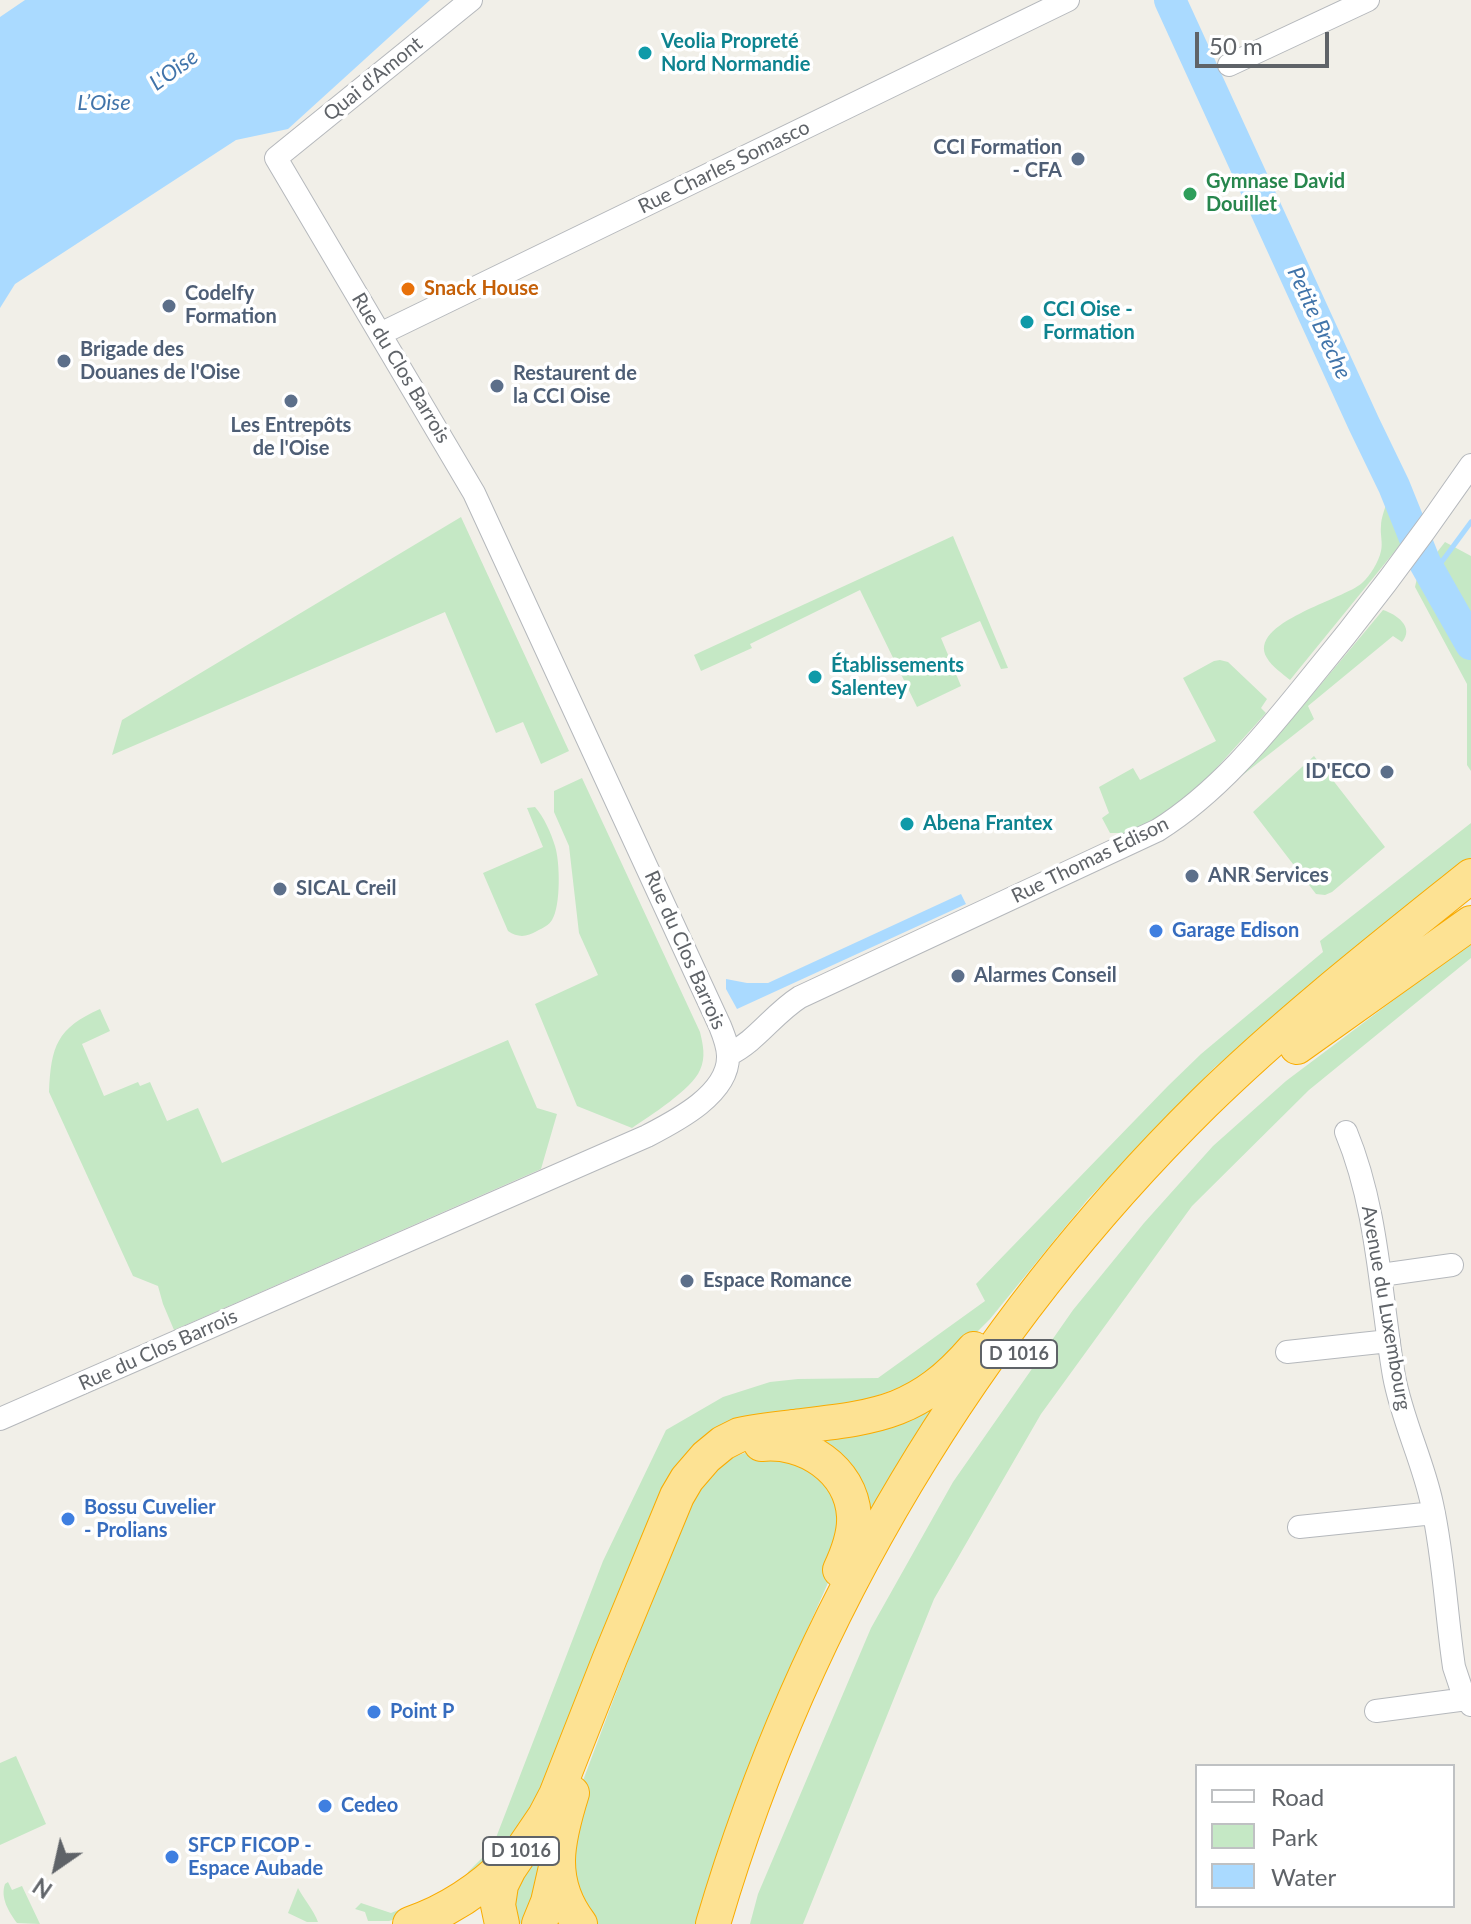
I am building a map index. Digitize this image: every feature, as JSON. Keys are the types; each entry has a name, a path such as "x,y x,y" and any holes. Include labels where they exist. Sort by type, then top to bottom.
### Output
{"highway":[{"name":"D 1016","path":"502,1924 498,1905 505,1877 556,1795 671,1509 698,1465 723,1443 739,1435 868,1417 905,1405 943,1381 1170,1138 1260,1050 1350,972 1471,876"},
{"name":"D 1016","path":"736,1924 774,1810 836,1661 887,1562 953,1450 1029,1339 1135,1208 1257,1083 1341,1009 1471,905"},
{"name":"D 1016","path":"1297,1047 1471,923"},
{"name":"D 1016","path":"713,1924 732,1860 781,1731 852,1577 921,1457 1006,1332 1092,1223"},
{"name":"D 1016","path":"539,1924 548,1902 562,1829 574,1788 681,1511 698,1481 720,1458 743,1447 771,1443 803,1449 826,1464 843,1483 854,1516 848,1550 810,1636 781,1731"},
{"name":"D 1016","path":"410,1924 463,1898 522,1849"},
{"name":"D 1016","path":"557,1862 563,1894 580,1924"}],"street":[{"name":"Quai d'Amont","path":"276,158 471,0"},
{"name":"Rue Charles Somasco","path":"380,334 1068,0"},
{"path":"1229,65 1368,0"},
{"name":"Rue du Clos Barrois","path":"0,1419 661,1129 707,1098 725,1074 728,1055 720,1026 474,493 276,158"},
{"name":"Rue Thomas Edison","path":"728,1055 749,1043 780,1011 800,997 1158,830 1187,811 1221,781 1359,620 1471,465"},
{"name":"Avenue du Luxembourg","path":"1346,1132 1357,1157 1365,1189 1397,1391 1432,1500 1469,1702"},
{"path":"1381,1275 1452,1265"},
{"path":"1287,1352 1389,1341"},
{"path":"1299,1527 1434,1513"},
{"path":"1376,1711 1469,1702"}],"green space":[{"path":"1387,501 1404,540 1290,680 1267,658 1264,645 1283,623 1365,580 1380,555 1381,523"},
{"path":"461,517 569,751 541,764 523,722 496,733 445,612 112,755 122,720"},
{"path":"953,536 1008,668 1001,669 980,621 941,638 961,686 917,707 860,590 750,644 752,648 701,671 694,655"},
{"path":"1445,542 1471,556 1471,771 1467,765 1467,684 1415,587 1417,578"},
{"path":"1383,610 1405,626 1402,642 1393,636 1308,706 1314,719 1235,781 1307,701"},
{"path":"1220,660 1228,662 1267,699 1261,708 1266,713 1194,793 1170,811 1130,833 1110,833 1102,818 1109,813 1099,787 1133,768 1140,780 1216,741 1183,678"},
{"path":"1314,756 1385,847 1325,895 1316,894 1253,812"},
{"path":"582,778 700,1032 703,1046 702,1065 696,1077 670,1102 632,1128 577,1106 535,1004 598,975 579,933 569,846 554,812 554,791"},
{"path":"535,807 547,825 557,853 557,905 548,925 530,935 519,936 508,931 483,873 543,847 527,808"},
{"path":"1471,823 1471,858 1215,1067 1088,1199 990,1319 948,1361 916,1381 871,1398 740,1427 702,1447 675,1480 636,1568 550,1784 531,1824 515,1848 483,1877 431,1909 389,1921 368,1921 365,1912 355,1909 361,1903 391,1913 464,1884 468,1872 492,1848 603,1561 666,1430 723,1397 770,1382 878,1378 985,1301 976,1284 1168,1086 1201,1054 1323,952 1320,941"},
{"path":"1471,942 1471,958 1309,1090 1192,1206 1041,1414 934,1599 803,1924 750,1924 758,1894 871,1628 953,1482 1073,1310 1144,1223 1213,1146 1286,1081"},
{"path":"100,1009 110,1031 82,1044 104,1096 138,1082 140,1086 150,1082 167,1121 198,1108 222,1163 508,1040 537,1108 557,1114 541,1169 174,1330 158,1286 133,1276 49,1092 52,1062 59,1040 74,1024"},
{"path":"946,1393 864,1530 811,1432"},
{"path":"772,1447 837,1485 840,1556 746,1773 730,1819 706,1924 592,1924 564,1860 573,1807 660,1576 695,1496 710,1473 729,1459 752,1450"},
{"path":"16,1756 46,1824 0,1845 0,1763"},
{"path":"549,1840 524,1924 516,1923 507,1898"},
{"path":"8,1882 12,1890 22,1886 40,1924 17,1923 4,1900 5,1884"},
{"path":"298,1888 318,1922 307,1922 288,1913"}],"water":[{"name":"L’Oise","path":"25,0 430,0 288,129 236,140 15,284 0,308 0,17"},
{"path":"961,894 966,904 737,1009 726,989 726,979 768,983"}],"waterway":[{"name":"Petite Brèche","path":"1170,0 1394,486 1425,563 1471,644"},
{"path":"1432,575 1471,522"}],"place":[{"name":"Veolia Propreté Nord Normandie","path":"645,53"},
{"name":"CCI Formation - CFA","path":"1078,159"},
{"name":"Gymnase David Douillet","path":"1190,194"},
{"name":"Snack House","path":"408,289"},
{"name":"Codelfy Formation","path":"169,306"},
{"name":"CCI Oise - Formation","path":"1027,322"},
{"name":"Brigade des Douanes de l'Oise","path":"64,361"},
{"name":"Restaurent de la CCI Oise","path":"497,386"},
{"name":"Les Entrepôts de l'Oise","path":"291,401"},
{"name":"Établissements Salentey","path":"815,677"},
{"name":"ID'ECO","path":"1387,772"},
{"name":"Abena Frantex","path":"907,824"},
{"name":"ANR Services","path":"1192,876"},
{"name":"SICAL Creil","path":"280,889"},
{"name":"Garage Edison","path":"1156,931"},
{"name":"Alarmes Conseil","path":"958,976"},
{"name":"Espace Romance","path":"687,1281"},
{"name":"Bossu Cuvelier - Prolians","path":"68,1519"},
{"name":"Point P","path":"374,1712"},
{"name":"Cedeo","path":"325,1806"},
{"name":"SFCP FICOP - Espace Aubade","path":"172,1857"}],"water label":[{"name":"L'Oise","path":"174,70"}]}
